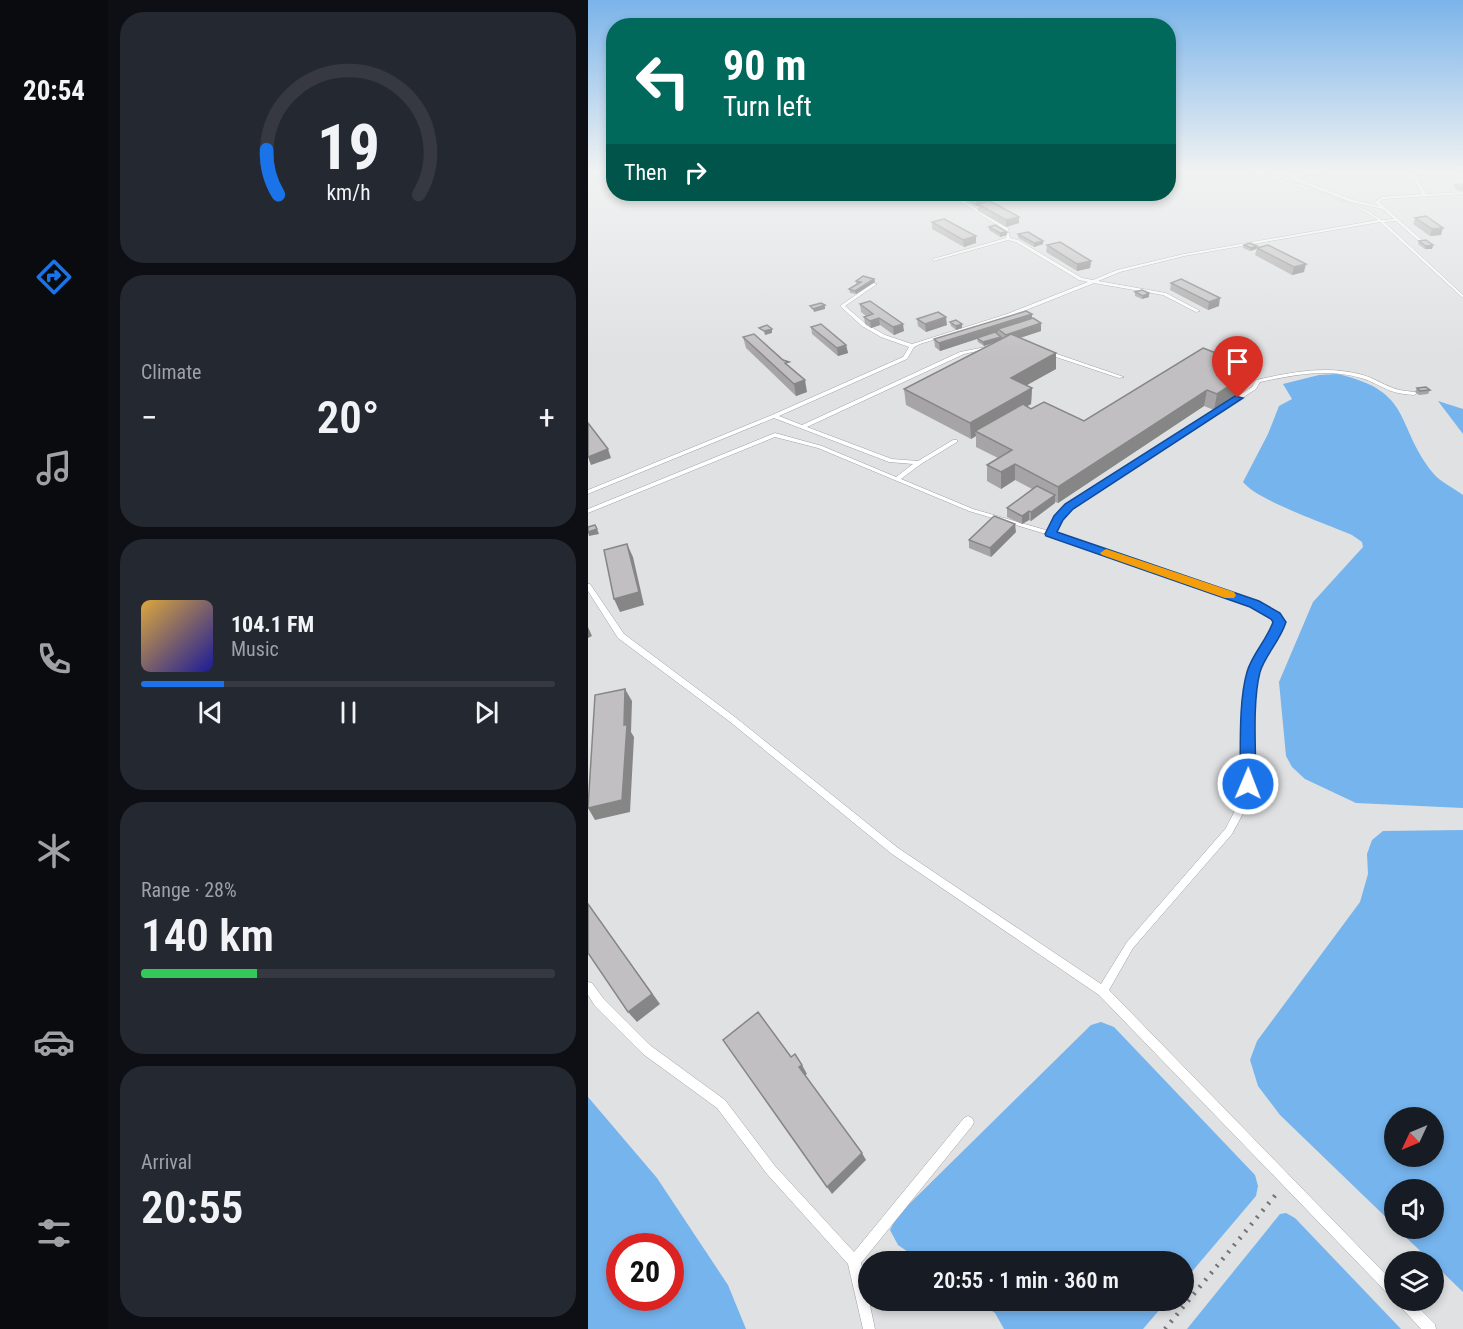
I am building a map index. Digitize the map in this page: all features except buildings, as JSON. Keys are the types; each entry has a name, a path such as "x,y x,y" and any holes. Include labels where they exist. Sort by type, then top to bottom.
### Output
{"lane":[{"path":"1007,232 1008,239"},
{"path":"875,284 843,306 864,325 883,336 912,346 1009,315 1089,281 1119,271 1184,255 1319,232"},
{"path":"1401,232 1463,297"},
{"path":"1407,232 1422,242"},
{"path":"934,260 1008,239 1017,241 1082,279 1164,294 1198,311"},
{"path":"802,427 962,352 1003,345"},
{"path":"588,492 774,416 905,358 912,346"},
{"path":"1046,352 1121,377"},
{"path":"1051,534 1058,518 1069,507 1254,388 1258,381 1305,371 1329,370 1365,377 1391,391 1414,393"},
{"path":"774,416 869,454 891,461 920,463"},
{"path":"588,511 775,435 820,447 970,510 1051,534 1255,604 1276,616 1279,622 1271,642 1254,670 1250,689 1248,784 1240,810 1229,831 1130,945 1103,991"},
{"path":"897,479 955,441"},
{"path":"588,586 621,636 732,719 895,851 1103,991 1384,1282"},
{"path":"588,987 599,1002 647,1050 721,1104 771,1170 854,1261 869,1329"},
{"path":"854,1261 968,1122"},
{"path":"1413,1311 1430,1329"}],"path":[{"path":"1164,1329 1287,1182"}],"water":[{"path":"1338,374 1362,381 1391,400 1433,473 1463,495 1463,808 1356,803 1305,779 1292,767 1286,756 1279,682 1313,602 1363,547 1362,542 1352,535 1277,504 1243,482 1268,434 1279,406 1292,399 1283,384 1319,375"},
{"path":"1438,401 1463,409 1463,434"},
{"path":"1463,830 1463,1292 1444,1274 1444,1251 1420,1251 1408,1239 1444,1239 1444,1179 1384,1179 1384,1215 1280,1115 1258,1086 1250,1060 1257,1041 1360,902 1368,874 1367,854 1372,840 1383,831"},
{"path":"1101,1022 1114,1027 1255,1175 1258,1186 1256,1196 1194,1269 1194,1251 907,1251 898,1245 890,1230 897,1216 1091,1025"},
{"path":"588,1097 657,1178 728,1285 746,1329 588,1329"},
{"path":"1286,1213 1295,1218 1401,1329 1187,1329 1280,1214"},
{"path":"992,1311 1158,1311 1143,1329 1004,1329"}],"slow traffic":[{"path":"1106,553 1230,595"}],"route":[{"path":"1238,398 1069,507 1058,518 1051,534 1255,604 1276,616 1279,622 1276,632 1254,670 1250,689 1248,784"}]}
